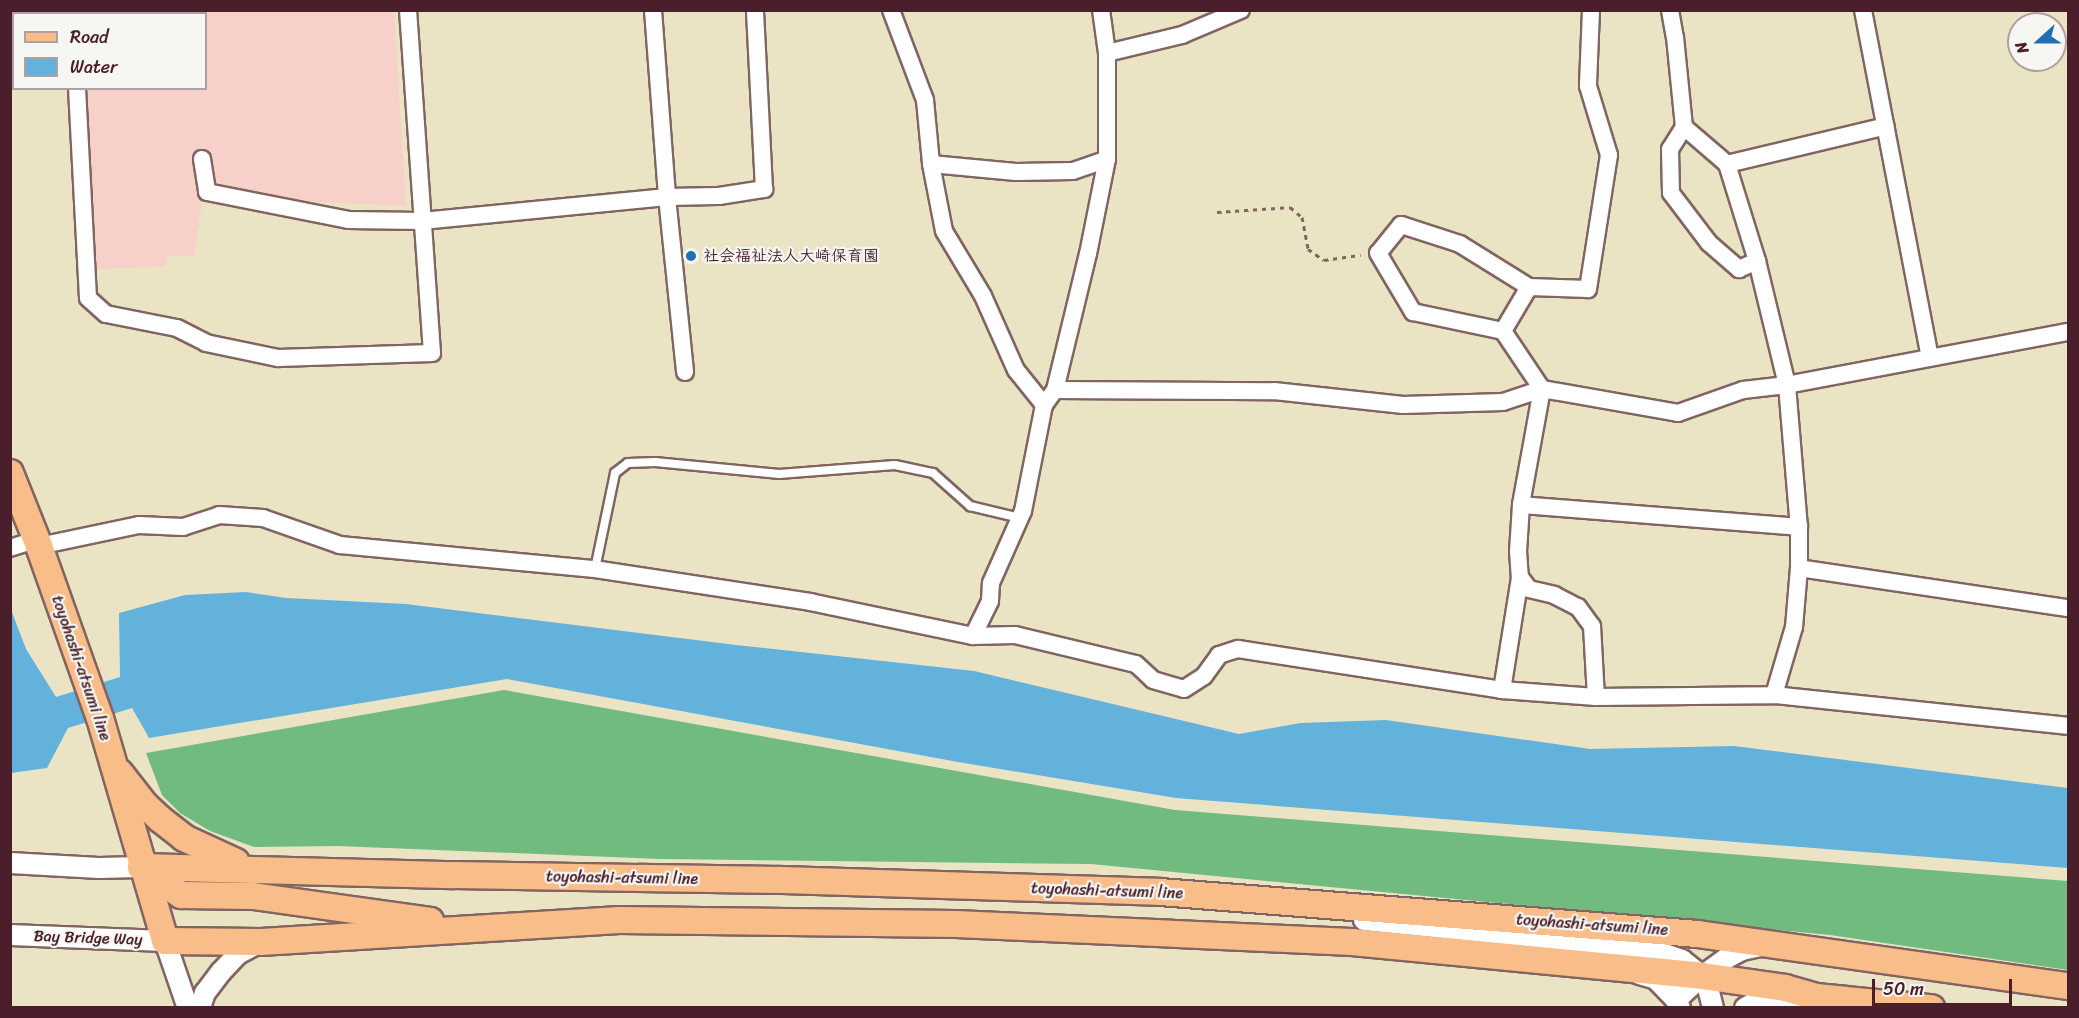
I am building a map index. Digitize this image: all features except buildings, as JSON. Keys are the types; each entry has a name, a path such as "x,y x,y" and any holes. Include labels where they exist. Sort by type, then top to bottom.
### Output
{"main road":[{"name":"toyohashi-atsumi line","path":"10,473 38,543 100,718 141,867 165,941"},
{"path":"111,760 144,804 184,838 211,853 251,868"},
{"name":"toyohashi-atsumi line","path":"141,867 1132,891 1697,934 1764,945 1926,964 2068,986"},
{"path":"141,867 181,895 253,896 477,929"},
{"path":"165,941 261,942 619,920 957,924 1352,942 1701,976 1785,988 1816,997 1931,1008"}],"street":[{"path":"77,90 88,298 106,314 177,328 206,343 278,358 432,353 408,10"},
{"path":"653,10 667,197 684,372"},
{"path":"202,159 207,192 348,220 422,221 667,197 719,196 764,189 755,10"},
{"path":"891,10 925,100 931,164 944,231 983,296 1016,370 1044,405"},
{"path":"973,636 990,601 991,583 1020,518 1044,405 1055,390 1088,254 1107,159 1107,54 1101,10"},
{"path":"1107,54 1182,35 1241,10"},
{"path":"1502,690 1520,577 1518,551 1521,505 1542,389 1503,331 1413,312 1378,253 1401,225 1460,244 1529,287 1588,289 1609,155 1588,86 1591,10"},
{"path":"1670,10 1684,127 1670,148 1671,193 1709,243 1739,269 1757,261"},
{"path":"1863,10 1930,357"},
{"path":"1727,164 1886,126"},
{"path":"1684,127 1727,164 1757,261 1787,386 1799,527 1799,568 1794,627 1774,695"},
{"path":"931,164 1016,172 1073,171 1107,159"},
{"path":"1503,331 1529,287"},
{"path":"1055,390 1274,391 1403,405 1503,402 1542,389 1678,413 1743,390 1787,386 2068,332"},
{"path":"1521,505 1799,527"},
{"path":"10,548 139,525 172,528 193,525 219,515 263,518 340,545 595,569 810,602 973,636 1015,635 1136,664 1153,680 1184,689 1204,676 1219,655 1238,649 1502,690 1596,697 1774,695 2068,726"},
{"path":"1799,568 2068,608"},
{"path":"1520,577 1529,589 1554,595 1578,607 1592,626 1596,697"},
{"path":"10,863 99,868 141,867"},
{"path":"1132,891 1203,905 1647,948 1682,960 1701,976 1708,988 1713,1008"},
{"name":"Bay Bridge Way","path":"10,935 165,941"},
{"path":"165,941 188,1008"},
{"path":"200,1008 205,993 221,972 238,954 261,942"},
{"path":"1622,969 1656,979 1678,1004 1701,976 1742,950 1764,945"},
{"path":"1745,1008 1752,1004 1816,997"}],"lane":[{"path":"595,569 615,473 628,463 655,462 779,474 895,465 933,472 970,506 1020,518"}],"path":[{"path":"1217,212 1290,207 1302,217 1308,249 1324,260 1378,253"}],"shaded area":[{"path":"394,11 406,206 202,197 195,256 168,256 165,267 97,269 86,90 207,90 207,12 82,12"}],"green space":[{"path":"504,690 1175,810 2068,881 2068,970 1830,935 1091,864 660,859 338,846 254,847 210,831 180,813 162,795 146,753"}],"water":[{"path":"246,592 286,598 406,604 736,645 974,671 1239,734 1300,723 1386,720 1590,749 1734,746 2068,788 2068,868 1176,798 958,762 507,679 149,738 132,708 68,728 47,768 11,773 10,607 26,649 56,697 120,677 119,613 185,595"}],"place":[{"name":"社会福祉法人大崎保育園","path":"691,256"}]}
